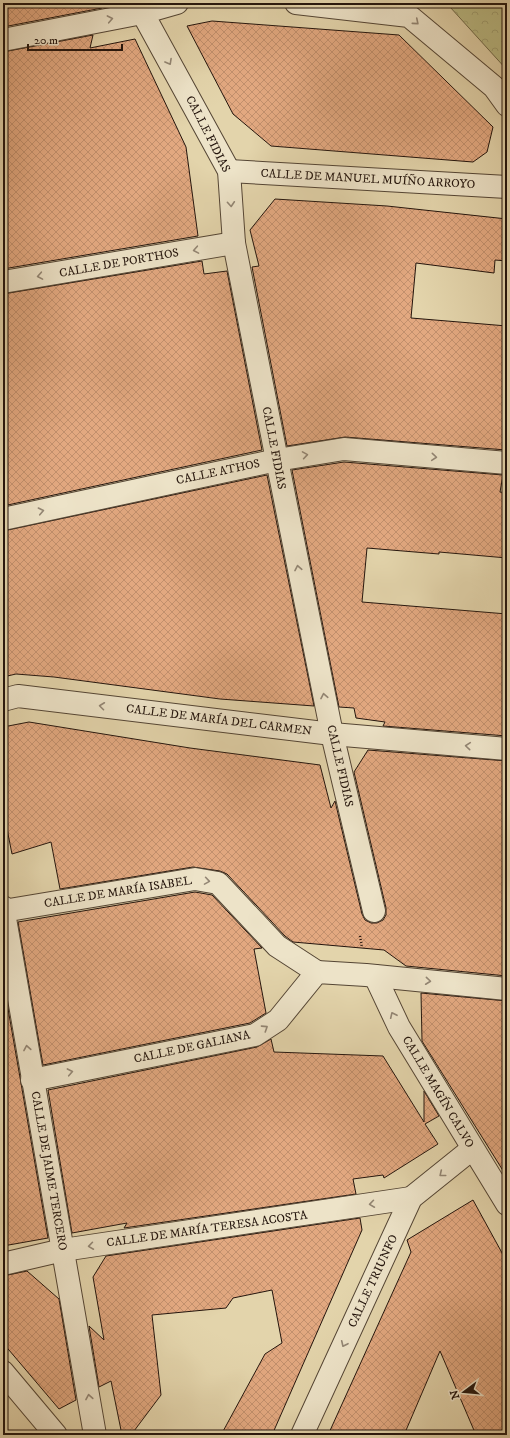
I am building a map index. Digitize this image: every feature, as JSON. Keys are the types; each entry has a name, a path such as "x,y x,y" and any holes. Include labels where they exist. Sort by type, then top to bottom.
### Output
{"street":[{"path":"3,40 139,8 177,3"},
{"path":"296,3 409,16 494,87 507,105"},
{"name":"CALLE FIDIAS","path":"139,8 229,171 234,243 276,460 332,734 374,911"},
{"name":"CALLE DE MANUEL MUÍÑO ARROYO","path":"229,171 507,187"},
{"name":"CALLE DE PORTHOS","path":"3,282 234,243"},
{"name":"CALLE ATHOS","path":"3,519 276,460 344,449 507,463"},
{"name":"CALLE DE MARÍA DEL CARMEN","path":"3,700 18,696 332,734 507,749"},
{"name":"CALLE DE MARÍA ISABEL","path":"3,910 195,879 218,883 277,946 317,972"},
{"name":"CALLE DE JAIME TERCERO","path":"3,910 95,1435"},
{"path":"317,972 375,976 507,990"},
{"name":"CALLE DE GALIANA","path":"32,1080 255,1035 278,1020 317,972"},
{"name":"CALLE MAGÍN CALVO","path":"375,976 399,1027 472,1149 507,1204"},
{"name":"CALLE TRIUNFO","path":"302,1435 411,1198 472,1149"},
{"name":"CALLE DE MARÍA TERESA ACOSTA","path":"3,1264 63,1250 411,1198"},
{"path":"3,1372 56,1435"}],"green space":[{"path":"440,3 507,3 507,70 450,7"}],"building":[{"path":"3,3 103,3 102,8 3,27"},
{"path":"212,21 399,35 493,127 487,152 473,162 271,146 233,114 187,26"},
{"path":"93,35 90,48 135,39 186,147 198,236 3,269 3,52"},
{"path":"275,199 387,206 507,219 507,261 495,260 494,273 416,263 411,318 507,326 506,450 345,437 287,446 252,267 259,266 250,230"},
{"path":"202,261 204,274 227,271 262,450 3,506 3,294"},
{"path":"344,462 503,475 500,492 507,493 507,558 367,548 362,602 507,614 507,736 383,726 385,722 356,718 354,708 339,707 292,470"},
{"path":"267,475 314,706 220,699 54,677 16,674 3,677 3,531"},
{"path":"29,722 190,748 320,765 331,808 335,801 362,914 365,920 371,923 377,923 383,920 386,915 386,908 354,772 368,750 507,761 507,976 406,966 384,950 293,942 285,936 227,874 220,871 193,867 60,889 51,842 12,854 3,809 3,727"},
{"path":"195,892 212,895 262,948 254,949 266,1013 250,1023 43,1065 18,922"},
{"path":"3,980 48,1238 3,1246"},
{"path":"421,993 507,1001 507,1177 422,1041"},
{"path":"271,1039 274,1052 383,1056 424,1122 424,1091 439,1116 425,1124 438,1144 384,1178 383,1175 353,1179 356,1194 124,1228 127,1223 72,1233 48,1090 257,1047"},
{"path":"473,1200 507,1262 507,1435 476,1435 440,1351 404,1435 328,1435 411,1252 407,1240"},
{"path":"360,1218 362,1230 272,1435 221,1435 265,1354 282,1343 272,1290 233,1298 226,1308 152,1315 161,1395 131,1435 122,1435 111,1381 99,1387 89,1326 104,1340 93,1277 106,1256"},
{"path":"27,1271 59,1299 76,1400 59,1409 3,1343 3,1276"}]}
